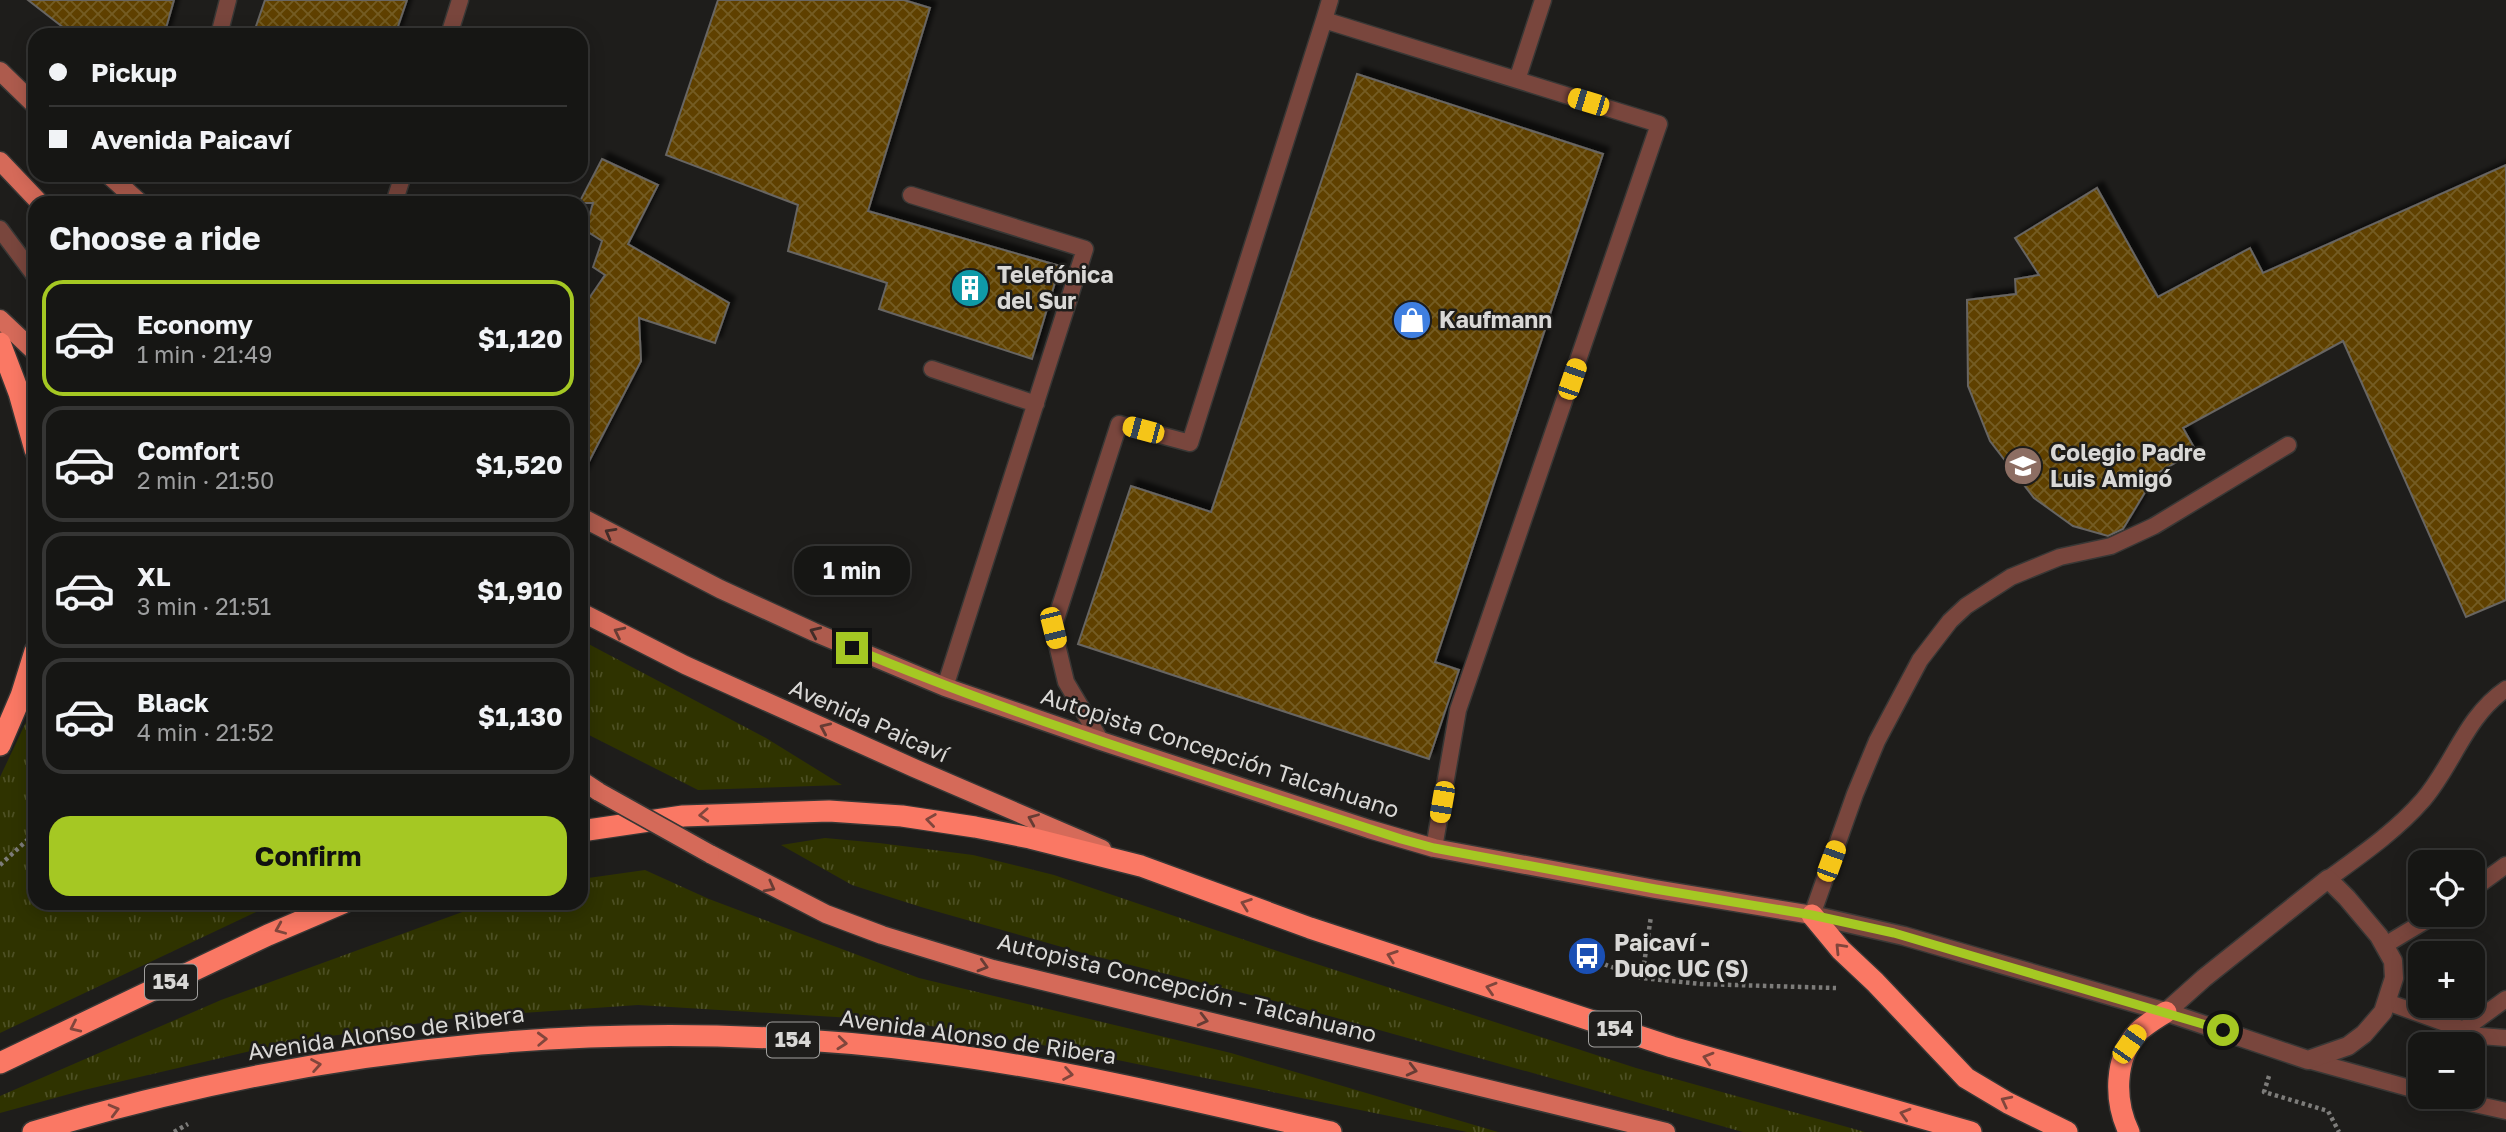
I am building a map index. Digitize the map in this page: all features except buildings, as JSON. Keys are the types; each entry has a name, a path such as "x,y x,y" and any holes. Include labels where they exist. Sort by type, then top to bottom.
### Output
{"highway":[{"path":"0,343 28,425"},
{"path":"0,745 28,674"},
{"name":"154","path":"588,830 683,816 795,811 902,816 975,827 1141,866 1310,928 1672,1047 1970,1132"},
{"name":"154","path":"0,1063 268,935 327,910"},
{"path":"1812,915 1841,950 1966,1078 2008,1103 2067,1132"},
{"path":"2129,1132 2118,1097 2120,1070 2129,1044 2139,1031 2166,1012"},
{"name":"Avenida Alonso de Ribera","path":"33,1132 160,1097 338,1061 530,1040 631,1035 795,1040 934,1052 1107,1081 1331,1132"}],"main road":[{"path":"0,161 33,196"},
{"path":"0,319 28,345"},
{"name":"Avenida Paicaví","path":"588,616 685,665 1141,866"},
{"name":"Autopista Concepción - Talcahuano","path":"588,785 710,854 826,914 882,935 980,965 1666,1132"}],"street":[{"path":"0,71 28,98"},
{"path":"117,182 132,196"},
{"path":"588,521 720,589 945,687"},
{"name":"Autopista Concepción Talcahuano","path":"945,687 1380,833 1434,848 1812,915"},
{"path":"1812,915 1905,936 2166,1012 2308,1060 2348,1046 2379,1017 2387,1002 2395,972 2393,961 2367,920 2328,879 2166,1012"}],"lane":[{"path":"221,28 228,0"},
{"path":"451,28 460,0"},
{"path":"1101,741 1066,682 1053,628 1119,424 1190,443 1330,0"},
{"path":"1517,80 1543,0"},
{"path":"1324,20 1659,124 1458,710 1434,848"},
{"path":"911,195 1085,249 945,687"},
{"path":"0,229 28,267"},
{"path":"932,369 1036,404"},
{"path":"1812,915 1877,741 1920,660 1950,621 1966,606 2011,577 2060,557 2111,546 2154,526 2288,445"},
{"path":"2328,879 2393,830 2425,798 2481,710 2506,689"},
{"path":"2485,880 2506,865"},
{"path":"2385,945 2415,927"},
{"path":"2463,1030 2506,999"},
{"path":"2387,1002 2481,1036 2506,1038"},
{"path":"2308,1060 2408,1088"},
{"path":"2485,1106 2506,1111"}],"path":[{"path":"0,865 28,839"},
{"path":"1642,978 1655,889"},
{"path":"1598,962 1642,978 1700,984 1849,988 1875,982"},
{"path":"2276,1049 2264,1092 2328,1111 2339,1132"}],"green space":[{"path":"588,644 766,738 842,785 698,790 588,735"},
{"path":"28,718 28,910 260,910 0,1033 0,777"},
{"path":"825,838 973,855 1054,875 1636,1068 1865,1132 1743,1132 1283,1003 1090,955 921,907 852,885 781,845"},
{"path":"645,870 709,899 919,978 1231,1053 1498,1132 1467,1132 1059,1048 902,1021 638,1005 463,1017 289,1042 84,1090 0,1113 0,1096 221,1000 468,910 588,910 588,878"}],"place":[{"name":"Telefónica del Sur","path":"970,288"},
{"name":"Kaufmann","path":"1412,320"},
{"name":"Colegio Padre Luis Amigó","path":"2023,466"},
{"name":"Paicaví - Duoc UC (S)","path":"1587,956"}],"route":[{"path":"852,648 945,687 1401,839 1434,848 1812,915 1894,933 2223,1030"}]}
